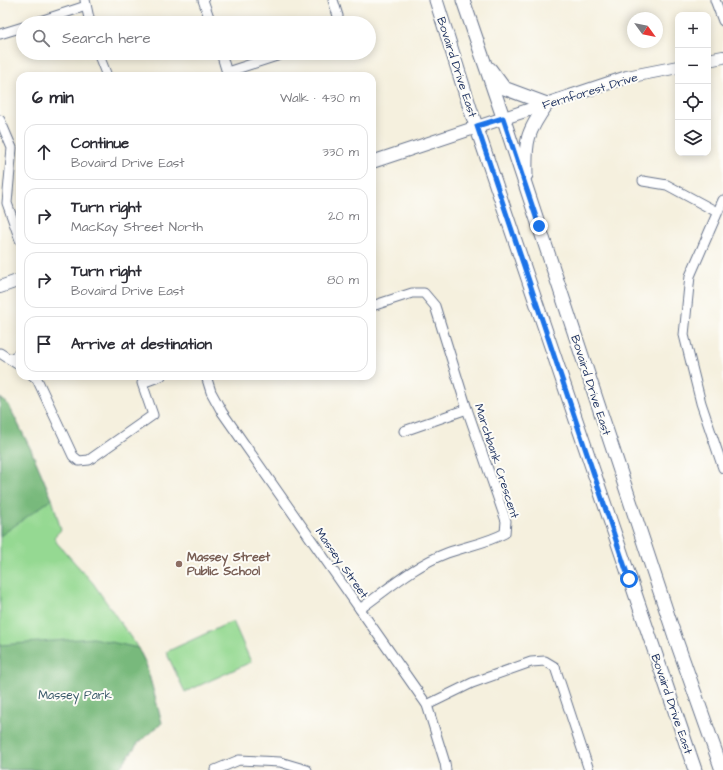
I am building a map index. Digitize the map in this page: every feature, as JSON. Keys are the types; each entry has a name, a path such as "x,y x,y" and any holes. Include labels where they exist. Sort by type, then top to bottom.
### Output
{"main road":[{"name":"Bovaird Drive East","path":"436,0 477,126 695,770"},
{"name":"Bovaird Drive East","path":"463,0 674,637 722,770"},
{"path":"482,60 504,88 548,104 535,121 527,138 525,152 526,189"}],"street":[{"path":"203,0 209,16"},
{"path":"333,0 338,16"},
{"path":"716,0 723,21"},
{"path":"52,16 85,3 88,16"},
{"path":"0,34 16,29"},
{"path":"711,59 723,57"},
{"path":"101,60 105,72"},
{"path":"223,60 227,72"},
{"path":"234,72 267,60"},
{"name":"Fernforest Drive","path":"376,161 477,126 627,78 675,68"},
{"path":"0,120 16,147 8,202 16,227"},
{"path":"643,181 667,185 717,212"},
{"path":"723,200 690,276 684,336 701,403 723,468"},
{"path":"0,287 16,281"},
{"name":"Marchbank Crescent","path":"360,609 416,568 447,553 496,538 505,533 506,521 467,408 435,306 424,293 412,293 376,305"},
{"path":"0,353 16,363"},
{"path":"11,359 16,356"},
{"path":"38,380 73,456 79,461 89,460 153,415 141,380"},
{"name":"Massey Street","path":"207,380 211,392 222,412 427,705 445,762 446,770"},
{"path":"404,431 467,408"},
{"path":"427,705 472,683 531,662 545,661 555,667 589,770"},
{"path":"215,770 239,760 280,762 306,770"}],"green space":[{"name":"Massey Park","path":"0,398 8,404 31,450 52,499 61,530 54,537 57,543 93,583 138,648 146,664 162,723 138,743 118,770 0,770"},
{"path":"0,398 8,404 31,450 52,499 0,536"},
{"path":"233,621 251,662 185,692 166,652"},
{"path":"93,638 138,648 146,664 162,723 138,743 118,770 0,770 0,645"}],"place":[{"name":"Massey Street Public School","path":"179,564"}],"route":[{"path":"539,226 503,118 477,126 629,579"}]}
